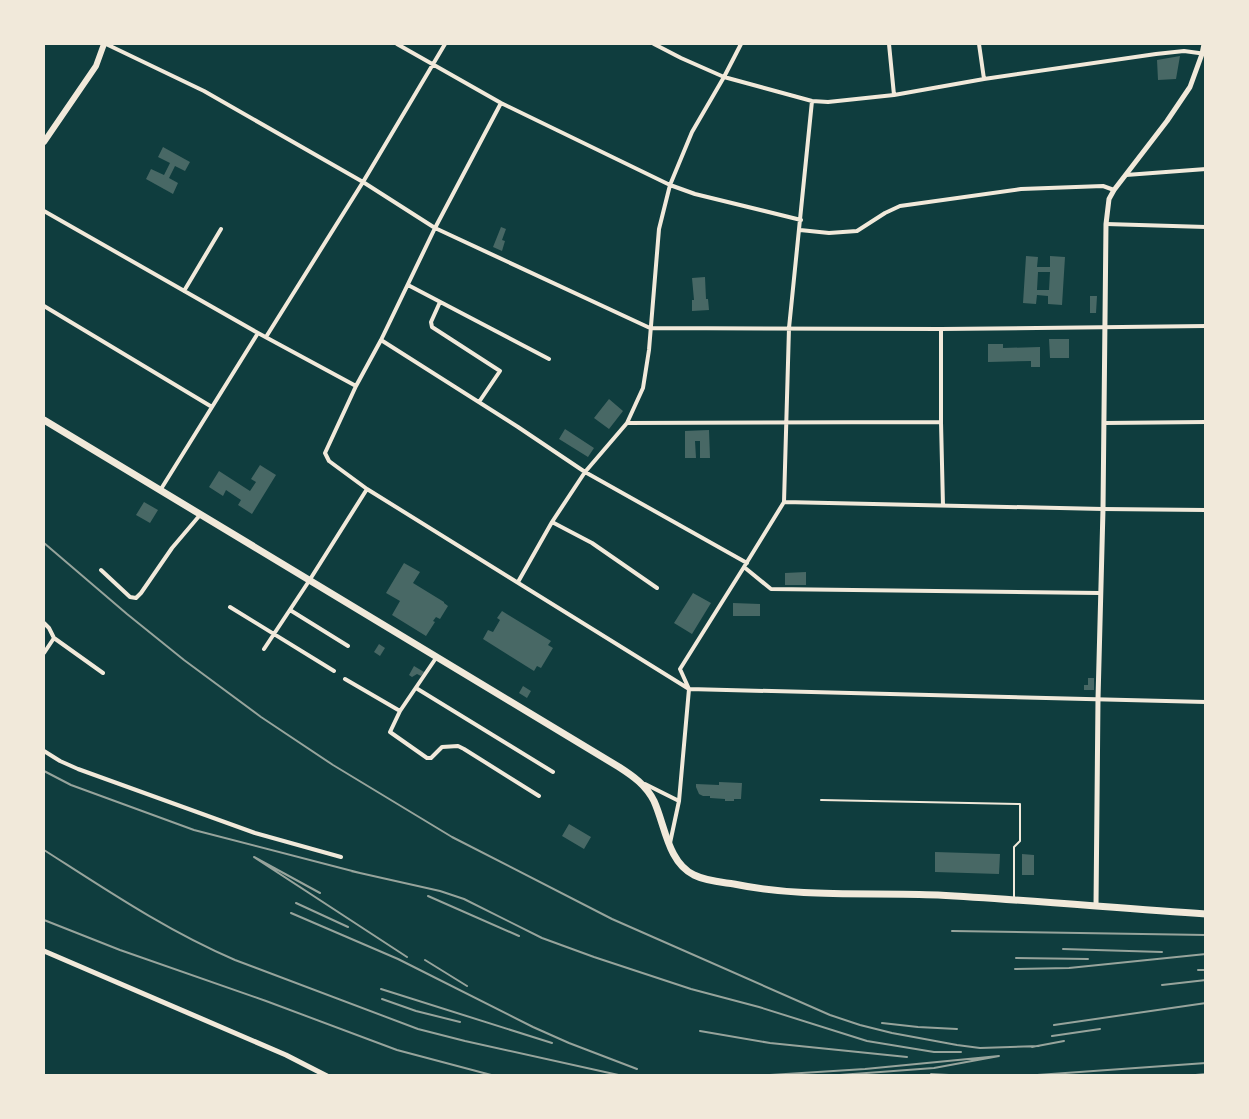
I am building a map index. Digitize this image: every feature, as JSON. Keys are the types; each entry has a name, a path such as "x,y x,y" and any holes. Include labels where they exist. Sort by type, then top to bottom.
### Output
{"main road":[{"path":"44,142 96,66 105,44"},
{"path":"44,420 619,766 641,782 653,800 670,845 681,864 696,876 750,888 792,892 937,895 1206,914"}],"street":[{"path":"105,44 204,91 363,182 435,228 650,328 941,329 1206,326"},
{"path":"397,44 501,103 670,185 695,194 801,220"},
{"path":"266,337 363,182 445,44"},
{"path":"654,44 724,77 812,101 828,102 894,95 984,79 1184,51 1204,54"},
{"path":"518,582 552,522 585,472 627,423 643,388 649,350 659,229 670,185 692,132 741,44"},
{"path":"889,44 894,95"},
{"path":"979,44 984,79"},
{"path":"1096,906 1106,224 1109,199 1190,87 1204,54 1204,44"},
{"path":"670,845 679,801 689,689 680,669 784,502 789,328 812,101"},
{"path":"501,103 356,386 325,453 329,461 367,489 689,689 1206,702"},
{"path":"1126,175 1206,169"},
{"path":"800,230 829,233 857,231 900,206 1021,189 1103,186 1114,190"},
{"path":"44,211 356,386"},
{"path":"1106,224 1206,227"},
{"path":"184,291 220,229"},
{"path":"408,285 549,359"},
{"path":"440,302 431,322 432,327 500,371 479,402"},
{"path":"44,306 212,407"},
{"path":"941,329 944,506"},
{"path":"161,490 258,333"},
{"path":"381,340 585,472 746,565 771,589 1100,594"},
{"path":"627,423 941,422"},
{"path":"1104,423 1206,422"},
{"path":"264,649 367,489"},
{"path":"784,502 1206,510"},
{"path":"101,570 130,597 136,598 200,514"},
{"path":"552,522 591,543 657,588"},
{"path":"230,607 334,671"},
{"path":"290,610 348,646"},
{"path":"44,622 54,638 103,673"},
{"path":"44,653 54,638"},
{"path":"437,657 400,711 390,732 427,758 431,758 442,747 458,747 539,796"},
{"path":"345,679 400,711"},
{"path":"416,688 553,772"},
{"path":"44,751 60,762 244,829 342,857"},
{"path":"641,782 679,801"},
{"path":"44,951 265,1046 327,1076"}],"lane":[{"path":"821,800 1020,804 1020,841 1014,847 1014,901"}],"building":[{"path":"1180,56 1176,79 1158,80 1157,60"},
{"path":"163,147 190,162 185,171 175,166 169,178 178,183 173,194 146,179 151,169 164,175 170,163 158,157"},
{"path":"501,227 506,229 502,240 505,241 502,251 493,247"},
{"path":"1026,256 1038,257 1037,267 1050,267 1050,256 1065,257 1062,305 1048,304 1048,296 1037,295 1036,304 1023,303","holes":["1038,272 1050,272 1049,290 1037,290"]},
{"path":"705,277 709,310 692,311 692,300 694,300 692,278"},
{"path":"1090,296 1097,296 1096,313 1090,313"},
{"path":"1049,339 1069,339 1069,358 1050,358"},
{"path":"988,344 1003,344 1003,348 1040,347 1040,367 1031,367 1031,361 988,362"},
{"path":"609,399 623,411 609,429 594,418"},
{"path":"565,429 594,448 588,457 559,439"},
{"path":"709,430 710,458 700,458 700,441 695,441 696,458 685,458 685,431"},
{"path":"260,465 276,475 252,514 238,505 241,500 226,490 223,496 209,487 219,471 250,491 256,482 251,479"},
{"path":"144,502 158,510 150,523 136,515"},
{"path":"404,563 420,572 413,583 448,606 440,619 436,617 433,621 435,622 426,636 392,615 400,601 386,593"},
{"path":"806,572 806,585 785,585 785,573"},
{"path":"693,593 711,603 692,634 674,623"},
{"path":"733,603 760,604 760,616 733,616"},
{"path":"502,611 551,641 548,645 553,648 541,668 537,666 534,671 483,639 488,630 493,632 500,620 497,618"},
{"path":"379,644 385,648 380,656 374,652"},
{"path":"414,666 424,672 421,676 409,675"},
{"path":"1088,678 1094,678 1094,690 1084,690 1084,685 1088,685"},
{"path":"523,686 531,691 527,698 519,693"},
{"path":"719,782 742,783 741,799 725,801 725,799 710,798 710,796 699,794 696,787 696,784 719,785"},
{"path":"569,824 591,837 584,849 562,836"},
{"path":"935,852 1000,854 999,874 935,872"},
{"path":"1022,854 1034,855 1034,875 1022,875"}],"railway":[{"path":"44,543 184,660 261,717 333,765 452,837 612,919 830,1015 860,1025 892,1033 980,1048 1039,1046"},
{"path":"44,771 71,785 194,830 360,873"},
{"path":"44,850 161,923 235,960 418,1029 623,1076"},
{"path":"320,893 254,857 407,957"},
{"path":"351,871 440,891 464,899 542,938 691,989 759,1007 867,1041 934,1052 961,1052"},
{"path":"428,896 519,936"},
{"path":"296,903 348,927"},
{"path":"291,913 398,959 533,1027 637,1069"},
{"path":"44,920 120,950 397,1050 495,1076"},
{"path":"952,931 1206,935"},
{"path":"1063,949 1162,952"},
{"path":"1015,969 1069,968 1206,954"},
{"path":"1016,958 1088,959"},
{"path":"425,960 467,986"},
{"path":"1198,970 1206,970"},
{"path":"1162,985 1206,980"},
{"path":"381,989 552,1043"},
{"path":"382,999 416,1011 460,1022"},
{"path":"1054,1025 1206,1003"},
{"path":"882,1023 957,1029"},
{"path":"1052,1036 1100,1029"},
{"path":"700,1031 770,1043 907,1057"},
{"path":"1032,1047 1064,1041"},
{"path":"756,1076 865,1069 999,1056 934,1068 826,1076"},
{"path":"1023,1076 1206,1063"},
{"path":"931,1074 967,1076"},
{"path":"1185,1076 1206,1074"}]}
